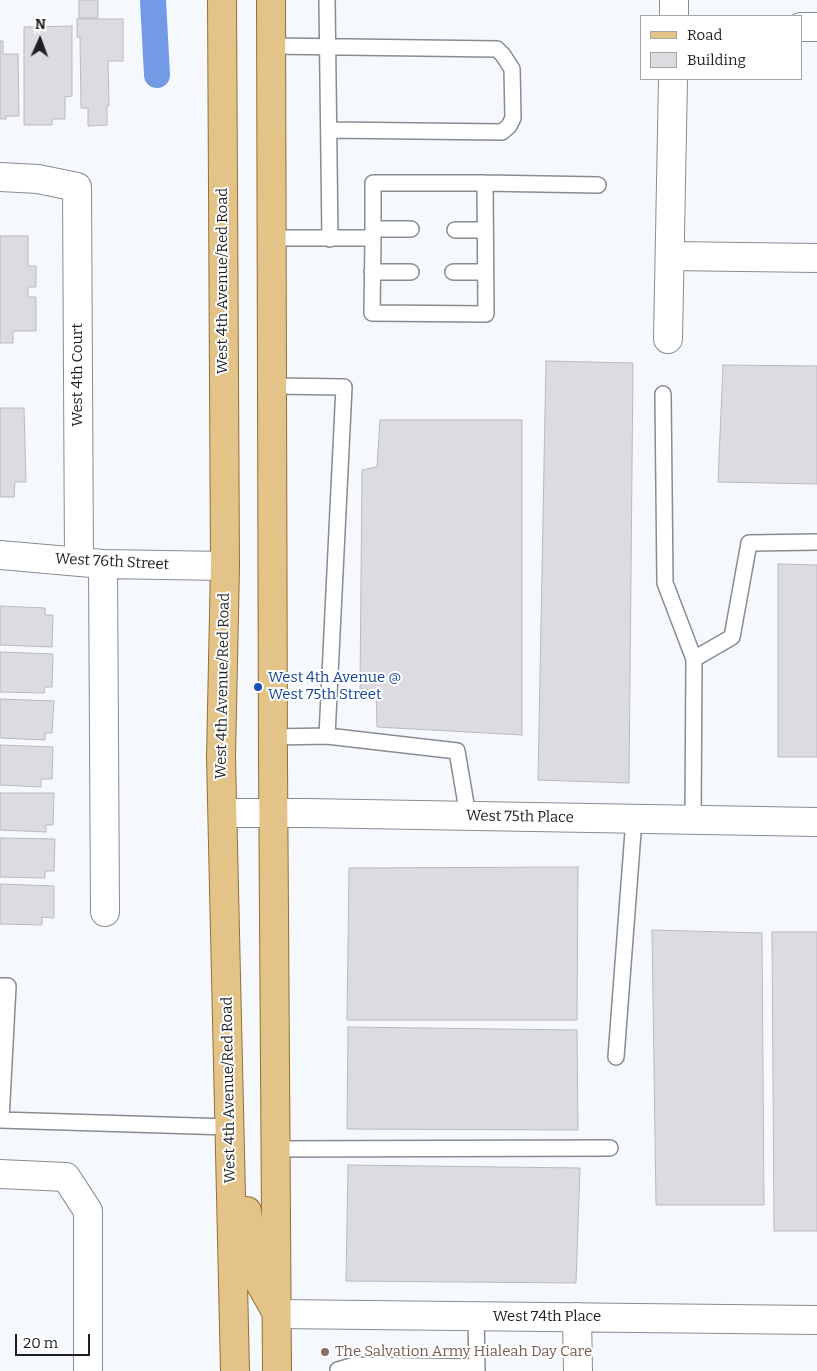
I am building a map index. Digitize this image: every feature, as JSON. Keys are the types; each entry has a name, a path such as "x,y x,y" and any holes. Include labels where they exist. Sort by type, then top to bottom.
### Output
{"main road":[{"name":"West 4th Avenue/Red Road","path":"222,0 225,566 221,757 235,1371"},
{"path":"271,0 277,1371"},
{"path":"229,1127 241,1170 257,1278 277,1314"}],"street":[{"path":"674,0 674,15"},
{"path":"802,27 817,27"},
{"path":"668,339 673,80"},
{"name":"West 4th Court","path":"0,178 38,179 77,187 105,912"},
{"path":"670,256 817,258"},
{"name":"West 76th Street","path":"0,556 91,563 225,566"},
{"name":"West 75th Place","path":"223,813 817,822"},
{"path":"0,1174 66,1177 88,1211 88,1371"},
{"name":"West 74th Place","path":"277,1314 817,1320"},
{"path":"577,1317 578,1371"}],"lane":[{"path":"327,0 330,239"},
{"path":"271,46 497,49 512,69 513,118 509,126 502,132 329,130"},
{"path":"485,183 486,314 372,313 373,183 485,183 598,185"},
{"path":"272,238 330,239 411,229"},
{"path":"455,230 486,230"},
{"path":"372,272 411,272"},
{"path":"453,272 485,272"},
{"path":"273,386 344,387 327,736"},
{"path":"663,394 665,583 694,659 693,819"},
{"path":"694,659 732,637 749,543 817,542"},
{"path":"274,737 327,736 457,751 468,816"},
{"path":"616,1057 634,819"},
{"path":"0,986 8,986 0,1120 229,1127"},
{"path":"276,1149 610,1148"},
{"path":"338,1371 355,1366 477,1369 476,1316"}],"building":[{"path":"79,0 98,0 98,18 79,18"},
{"path":"77,19 123,19 123,61 108,61 109,106 107,106 107,125 88,126 88,108 81,108 80,37 77,37"},
{"path":"72,26 72,96 65,97 65,119 52,119 52,125 24,125 24,27"},
{"path":"0,41 3,41 3,54 18,54 19,116 6,116 6,119 0,119"},
{"path":"0,236 28,236 28,266 36,266 36,287 28,287 28,297 36,297 36,331 13,331 13,343 0,343"},
{"path":"546,361 633,363 629,783 538,780"},
{"path":"723,365 817,366 817,484 718,482"},
{"path":"0,408 24,408 26,482 15,482 14,497 0,497"},
{"path":"380,420 522,420 522,735 377,727 376,691 360,689 362,470 377,467"},
{"path":"778,564 817,565 817,757 778,757"},
{"path":"0,606 45,608 45,615 53,615 52,647 0,645"},
{"path":"0,652 53,654 52,687 45,687 44,693 0,692"},
{"path":"0,699 54,701 52,733 45,733 45,740 0,738"},
{"path":"0,745 53,747 52,779 41,779 41,787 0,785"},
{"path":"0,793 54,793 53,825 46,825 46,832 0,830"},
{"path":"0,838 55,839 54,871 45,871 45,878 0,877"},
{"path":"578,867 577,1020 347,1020 349,868"},
{"path":"0,884 54,886 54,918 42,917 42,925 0,924"},
{"path":"652,930 762,933 764,1205 656,1205"},
{"path":"772,932 817,932 817,1231 774,1231"},
{"path":"348,1027 577,1030 578,1130 347,1129"},
{"path":"348,1165 580,1168 576,1283 346,1281"}],"waterway":[{"path":"153,0 157,75"}],"place":[{"name":"West 4th Avenue @ West 75th Street","path":"258,687"},
{"name":"The Salvation Army Hialeah Day Care","path":"325,1352"}]}
